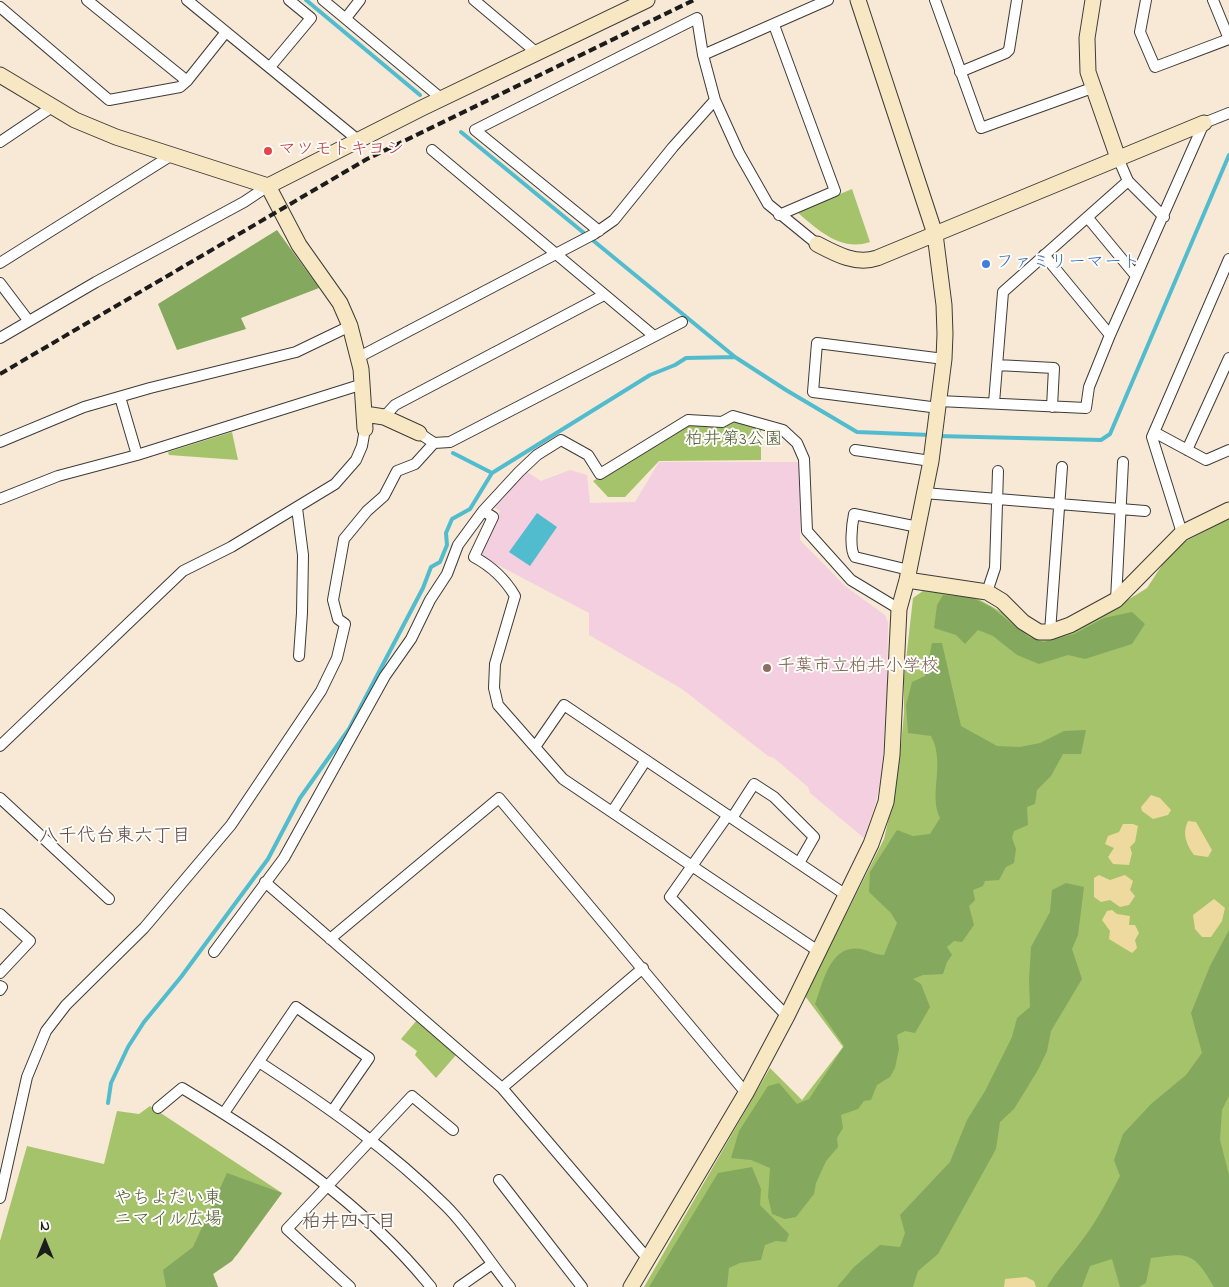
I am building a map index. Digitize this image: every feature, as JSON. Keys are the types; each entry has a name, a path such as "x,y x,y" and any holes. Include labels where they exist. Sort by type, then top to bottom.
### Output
{"street":[{"path":"87,0 187,81"},
{"path":"187,0 358,140"},
{"path":"270,67 311,18 289,0"},
{"path":"324,0 442,98"},
{"path":"346,18 360,0"},
{"path":"474,0 537,53"},
{"path":"0,338 28,320 244,202 268,186 442,98 647,0"},
{"path":"703,55 828,0"},
{"path":"631,1287 746,1093 787,1016 871,844 886,802 892,754 899,609 918,527 935,436 944,359 944,305 935,234 858,0"},
{"path":"935,0 981,128 1092,88"},
{"path":"960,72 1006,53 1009,50 1017,0"},
{"path":"1093,0 1086,58 1092,88 1128,181 1164,217"},
{"path":"1146,0 1140,32 1155,67 1229,39 1213,0"},
{"path":"0,7 110,100 180,87 187,81 226,32"},
{"path":"596,232 476,130 697,18 703,55 715,100 757,187 768,204 779,215 817,244 848,258 869,260 1229,113"},
{"path":"774,25 835,191 779,215"},
{"path":"0,75 52,107 116,137 268,186 299,245 340,303 350,326 359,357 363,384 365,422 359,453 348,472 335,484 231,547 183,571 0,746"},
{"path":"359,357 556,254 614,220 673,147 715,100"},
{"path":"0,142 52,107"},
{"path":"944,359 817,343 813,392 939,404 1086,408 1090,387 1110,335 1164,217 1204,123"},
{"path":"432,150 654,336"},
{"path":"0,264 172,155"},
{"path":"994,404 1003,292 1128,181"},
{"path":"1088,218 1136,276"},
{"path":"1044,255 1110,335"},
{"path":"1182,533 1152,437 1229,259"},
{"path":"0,284 28,320"},
{"path":"365,422 384,417 394,405 604,295"},
{"path":"384,417 419,433 434,443 450,442 682,322"},
{"path":"0,442 34,426 84,407 296,352 350,326"},
{"path":"1188,450 1229,358"},
{"path":"997,364 1054,368 1052,406"},
{"path":"0,498 58,476 137,455 363,384"},
{"path":"120,397 137,455"},
{"path":"214,952 284,858 385,676 411,639 430,600 447,574 458,545 483,510 537,455 561,440 588,455 600,474 688,420 722,422 733,416 783,430 797,443 804,459 807,531 850,580 899,609"},
{"path":"1154,432 1206,460 1229,450"},
{"path":"0,1198 26,1077 46,1031 66,1005 144,928 231,825 258,786 320,691 337,658 345,624 338,619 333,600 344,540 367,511 384,496 397,471 415,464 434,443"},
{"path":"855,450 931,461"},
{"path":"1116,600 1123,462"},
{"path":"1050,632 1062,467"},
{"path":"987,592 994,568 998,471"},
{"path":"924,493 1145,510"},
{"path":"297,508 303,555 299,656"},
{"path":"483,510 493,517 474,557 490,565 494,573 507,583 515,596 495,664 494,688 498,705 563,779 818,951"},
{"path":"918,527 854,514 850,532 853,540 851,550 855,557 908,575 987,592 1002,601 1023,622 1039,632 1050,632 1070,625 1116,600 1182,533 1229,510"},
{"path":"535,747 564,705 846,895"},
{"path":"612,812 646,760"},
{"path":"787,1016 670,897 754,784 774,797 814,837 799,863"},
{"path":"0,798 109,899"},
{"path":"330,939 499,798 746,1093"},
{"path":"265,882 502,1088 648,1258"},
{"path":"0,914 30,942 0,973"},
{"path":"502,1088 643,968"},
{"path":"0,986 2,987 0,990"},
{"path":"224,1113 296,1007 369,1058 333,1110"},
{"path":"259,1062 333,1110 371,1140 447,1207 510,1287"},
{"path":"158,1108 182,1088 224,1113 329,1185 409,1260 430,1287"},
{"path":"350,1287 287,1229 412,1096 453,1130"},
{"path":"499,1180 582,1287"},
{"path":"459,1287 492,1264"}],"shaded area":[{"name":"千葉市立柏井小学校","path":"659,462 800,462 800,540 845,586 885,615 888,622 887,689 882,774 876,802 864,838 810,793 808,787 774,758 768,756 682,689 589,635 589,613 479,555 500,511 493,506 527,472 541,481 570,470 587,475 590,503 635,502"}],"green space":[{"path":"852,189 870,242 849,244 830,238 797,212"},
{"path":"277,230 319,288 241,318 246,329 177,350 158,304"},
{"name":"柏井第3公園","path":"731,420 761,428 761,460 659,461 625,497 608,497 593,481 690,423"},
{"path":"232,432 238,460 169,455 168,452"},
{"path":"1229,519 1229,1287 644,1287 770,1068 802,1100 843,1047 805,996 884,839 894,796 900,755 904,713 904,678 913,598 927,588 973,596 1005,614 1029,635 1043,640 1059,637 1099,618 1147,588 1170,553 1186,541"},
{"path":"943,595 971,597 991,607 1029,637 1043,642 1074,634 1104,618 1132,612 1145,624 1132,644 1085,659 1068,655 1039,664 1017,655 993,636 978,630 965,644 956,635 934,628 937,605"},
{"path":"932,643 942,643 961,726 997,746 1020,747 1040,743 1064,731 1086,730 1081,754 1063,754 1051,776 1037,790 1035,804 1027,807 1028,825 1014,831 1012,838 1016,849 1014,863 1006,867 999,880 985,881 983,886 973,890 975,900 969,906 974,925 962,942 954,941 947,947 952,955 947,962 943,974 923,975 913,979 921,984 930,1007 915,1033 905,1031 897,1035 899,1049 895,1068 890,1077 877,1085 871,1100 864,1101 858,1109 841,1115 843,1128 837,1138 838,1147 826,1161 816,1183 814,1194 796,1217 785,1219 772,1214 768,1197 770,1168 751,1160 731,1158 739,1131 768,1086 779,1083 797,1104 809,1099 844,1046 815,1004 829,966 842,952 850,949 861,949 884,955 897,923 891,913 869,892 870,872 897,830 913,836 930,834 940,818 936,799 937,757 935,747 931,736 908,733 906,705 912,682 925,676"},
{"path":"1066,883 1084,887 1078,935 1072,949 1082,979 1051,1031 1047,1051 1038,1070 1014,1109 1000,1122 996,1149 938,1254 918,1271 913,1287 837,1287 854,1267 880,1245 900,1247 905,1233 900,1215 950,1162 967,1120 985,1091 1012,1037 1017,1018 1030,1007 1031,947 1050,912 1052,890"},
{"path":"1229,930 1229,1096 1222,1110 1220,1140 1229,1175 1229,1287 1214,1287 1196,1261 1174,1255 1151,1258 1146,1283 1139,1287 1120,1287 1112,1259 1090,1266 1082,1287 1047,1287 1102,1211 1120,1176 1114,1160 1123,1134 1151,1104 1186,1075 1202,1053 1191,1013 1210,966"},
{"path":"417,1020 456,1055 436,1078 415,1055 417,1051 401,1039"},
{"name":"やちよだい東 ニマイル広場","path":"150,1106 282,1193 237,1255 213,1274 218,1287 0,1287 0,1241 27,1146 104,1164 117,1111 139,1114"},
{"path":"752,1167 761,1189 760,1205 789,1234 786,1242 776,1241 765,1245 761,1260 740,1263 729,1268 727,1287 649,1287 718,1173"},
{"path":"227,1173 282,1193 232,1261 213,1274 218,1287 166,1287 163,1270 193,1247"}],"sand":[{"path":"1151,795 1160,798 1171,810 1168,815 1153,819 1142,811 1141,807"},
{"path":"1188,821 1196,822 1212,850 1208,857 1194,855 1189,847 1185,835"},
{"path":"1123,824 1138,826 1135,842 1130,847 1132,853 1129,865 1113,864 1108,857 1114,848 1105,844 1108,836 1119,832"},
{"path":"1099,875 1110,880 1125,875 1133,881 1130,890 1135,896 1129,905 1120,907 1110,900 1101,902 1094,897 1094,878"},
{"path":"1214,899 1225,908 1222,921 1211,937 1202,937 1195,929 1193,915"},
{"path":"1112,910 1117,914 1130,916 1129,925 1135,925 1139,933 1135,940 1137,948 1132,953 1109,939 1110,931 1102,920 1107,911"},
{"path":"1026,1277 1034,1281 1036,1287 1004,1287 1005,1279"}],"water":[{"path":"537,513 557,527 530,566 509,552"}],"waterway":[{"path":"306,0 420,95"},
{"path":"461,132 735,357 786,390 857,432 930,435"},
{"path":"937,436 1101,440 1110,434 1229,155"},
{"path":"108,1103 111,1083 128,1047 144,1022 181,977 268,859 300,798 349,729 423,588 431,567 440,562 447,545 446,533 452,519 470,509 492,473 650,375 675,365 686,358 735,357"},
{"path":"453,453 492,473"}],"railway":[{"path":"0,374 367,159 694,0"}],"place":[{"name":"マツモトキヨシ","path":"268,151"},
{"name":"ファミリーマート","path":"986,264"},
{"name":"千葉市立柏井小学校","path":"767,668"}],"district":[{"name":"八千代台東六丁目","path":"115,838"},
{"name":"柏井四丁目","path":"349,1224"}]}
